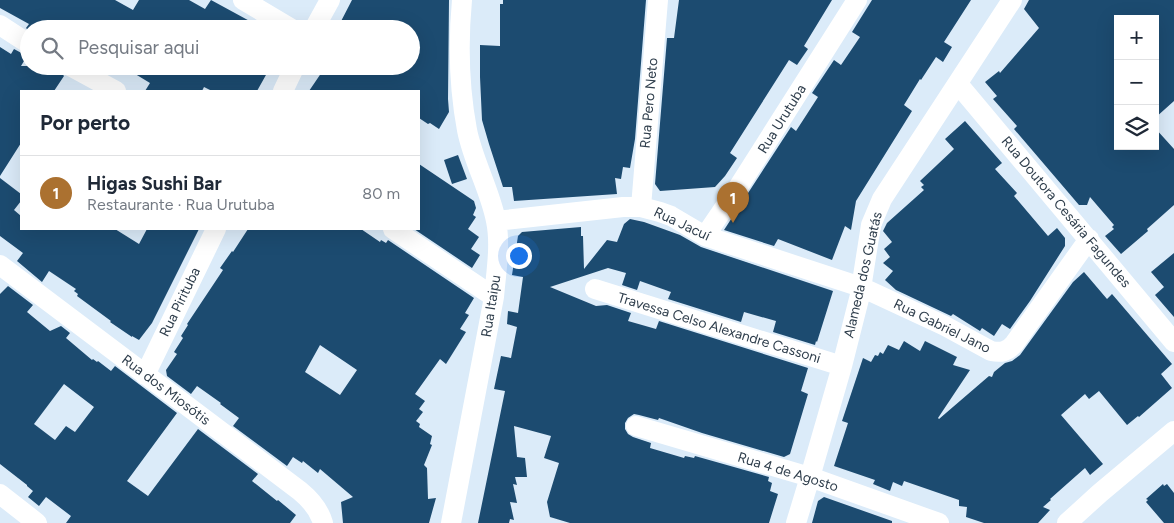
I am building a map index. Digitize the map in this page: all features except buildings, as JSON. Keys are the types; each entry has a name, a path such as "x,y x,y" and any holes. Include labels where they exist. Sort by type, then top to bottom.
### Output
{"street":[{"path":"243,0 277,20"},
{"path":"319,20 330,0"},
{"name":"Rua Itaipu","path":"451,523 494,297 497,259 496,222 473,152 466,121 460,64 462,0"},
{"name":"Rua Pero Neto","path":"641,207 658,0"},
{"name":"Rua Urutuba","path":"706,236 857,0"},
{"name":"Alameda dos Guatás","path":"796,523 842,366 861,287 872,225 878,206 1012,0"},
{"path":"0,25 20,38"},
{"path":"87,75 114,90"},
{"path":"283,90 291,75"},
{"name":"Rua Doutora Cesária Fagundes","path":"958,84 1174,342"},
{"name":"Rua Jacuí","path":"496,222 641,207 671,216 706,236 861,287"},
{"name":"Rua Pirituba","path":"145,374 216,230"},
{"path":"395,230 494,297"},
{"name":"Rua Gabriel Jano","path":"861,287 945,326 991,351 997,353 1004,352 1010,350 1020,337 1089,240"},
{"name":"Rua dos Miosótis","path":"0,265 300,491 310,499 323,523"},
{"name":"Travessa Celso Alexandre Cassoni","path":"596,289 842,366"},
{"name":"Rua 4 de Agosto","path":"636,426 810,477 934,522"},
{"path":"1067,523 1174,431"},
{"path":"0,494 37,523"}],"place":[{"name":"Higas Sushi Bar","path":"733,223"}]}
